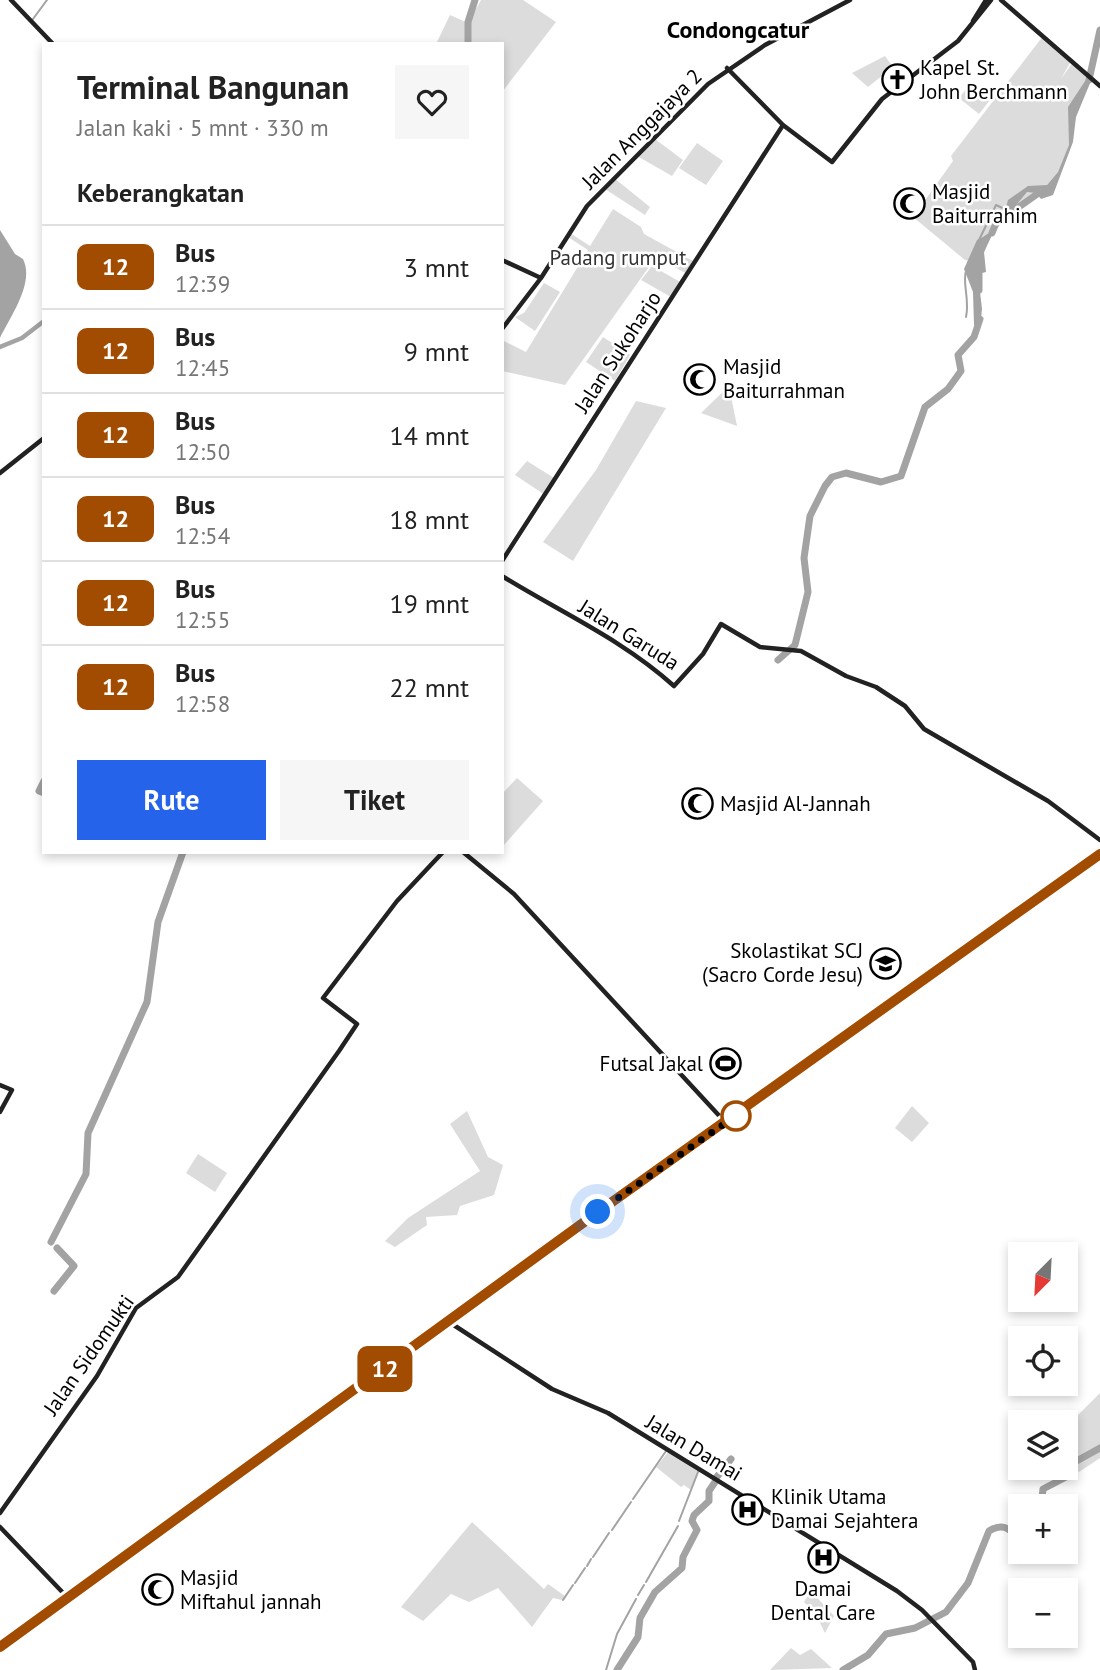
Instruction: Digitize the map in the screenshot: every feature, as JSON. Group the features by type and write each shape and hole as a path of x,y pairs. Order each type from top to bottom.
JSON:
{"main road":[{"path":"10,0 51,42"},
{"name":"Jalan Anggajaya 2","path":"504,327 599,192 727,68 850,0"},
{"path":"727,68 783,125 832,162 882,99 958,41 988,0"},
{"path":"1001,0 1098,84"},
{"name":"Jalan Sukoharjo","path":"504,558 783,125"},
{"path":"504,261 541,278"},
{"path":"0,473 42,440"},
{"name":"Jalan Garuda","path":"504,577 542,601 608,635 674,686 703,654 721,624 760,647 801,651 846,676 876,687 905,706 924,729 1048,801 1100,840"},
{"name":"Jalan Sidomukti","path":"0,1513 97,1376 136,1308 178,1277 357,1024 323,998 397,901 441,854"},
{"path":"465,854 514,894 726,1123"},
{"path":"0,1647 1100,854"},
{"path":"0,1085 12,1090 0,1111"},
{"name":"Jalan Damai","path":"449,1322 552,1389 608,1413 897,1591 929,1618 973,1662 975,1670"},
{"path":"0,1527 68,1598"}],"green space":[{"path":"481,0 523,0 556,22 504,89 504,42 437,42 450,15 468,23"},
{"path":"1043,36 1071,61 1061,79 1073,62 1090,77 1073,100 1070,145 1058,172 1047,185 996,223 980,263 965,260 913,217 953,161 951,156"},
{"path":"885,56 893,67 868,87 852,73"},
{"path":"971,83 984,94 991,86 997,91 979,114 959,98"},
{"path":"655,139 683,160 672,176 637,156"},
{"path":"697,143 723,161 706,185 679,168"},
{"path":"614,178 650,207 645,215 605,189"},
{"name":"Padang rumput","path":"613,209 641,227 644,234 695,262 689,275 656,257 565,385 504,371 504,341 526,352 588,250 568,237 570,233 590,246"},
{"path":"652,266 682,283 671,297 641,280"},
{"path":"544,283 560,292 535,331 515,317 524,313"},
{"path":"603,337 630,355 615,381 586,362"},
{"path":"729,386 737,426 701,413"},
{"path":"636,401 666,408 573,561 543,542 596,470"},
{"path":"527,461 554,478 545,495 515,475"},
{"path":"517,778 543,801 504,845 504,792"},
{"path":"912,1106 929,1123 912,1142 895,1128"},
{"path":"467,1111 488,1157 503,1165 494,1195 460,1206 457,1215 426,1217 427,1225 395,1247 385,1241 408,1218 480,1171 450,1124"},
{"path":"198,1154 227,1173 215,1192 186,1173"},
{"path":"1100,1393 1100,1458 1079,1472 1078,1471 1078,1415"},
{"path":"669,1451 699,1472 691,1490 684,1485 681,1487 656,1467"},
{"path":"472,1522 544,1589 548,1584 565,1596 562,1600 553,1598 532,1627 498,1588 469,1602 451,1594 423,1621 401,1607"},
{"path":"811,1591 834,1616 825,1633 815,1613 804,1602"},
{"path":"791,1648 800,1655 811,1649 832,1668 770,1670"}],"shaded area":[{"path":"1091,72 1093,76 1076,117 1073,142 1053,195 1041,199 1036,193 1027,192 993,233 984,252 986,272 978,274 982,309 980,328 974,325 973,292 964,269 977,240 997,224 1008,200 1028,186 1047,185 1058,172 1069,145 1068,107"},
{"path":"0,230 15,254 23,259 26,279 20,300 0,338"}],"waterway":[{"path":"33,19 47,0"},
{"path":"468,42 468,22 475,0"},
{"path":"1089,80 1100,30"},
{"path":"992,233 996,223 1043,190"},
{"path":"979,240 996,205 1011,212"},
{"path":"979,264 979,290"},
{"path":"966,271 966,317"},
{"path":"778,660 795,645 808,592 804,558 810,516 825,486 832,477 846,473 881,482 901,476 925,407 948,389 961,371 958,355 974,337 980,319"},
{"path":"0,347 22,338 42,323"},
{"path":"42,785 39,791 42,792"},
{"path":"51,1242 86,1174 88,1133 147,1002 158,922 182,854"},
{"path":"54,1291 74,1266 57,1248"},
{"path":"1042,1494 1043,1489 1066,1477 1073,1463 1100,1448"},
{"path":"633,1499 666,1451"},
{"path":"716,1478 731,1459"},
{"path":"679,1521 698,1472"},
{"path":"617,1670 638,1637 640,1618 655,1592 682,1568 683,1557 697,1530 692,1521 694,1515 709,1501 709,1491 715,1482"},
{"path":"612,1530 631,1502"},
{"path":"646,1582 678,1526"},
{"path":"843,1670 868,1655 886,1634 915,1628 946,1612 968,1583 989,1531 998,1527 1008,1530"},
{"path":"593,1557 609,1533"},
{"path":"587,1566 591,1559"},
{"path":"575,1583 585,1568"},
{"path":"563,1600 573,1585"},
{"path":"638,1595 644,1585"},
{"path":"606,1670 617,1634 636,1599"}],"bus line":[{"name":"12","path":"0,1647 598,1212 1100,854"}],"place":[{"name":"Kapel St. John Berchmann","path":"897,80"},
{"name":"Masjid Baiturrahim","path":"909,204"},
{"name":"Masjid Baiturrahman","path":"700,379"},
{"name":"Masjid Al-Jannah","path":"697,804"},
{"name":"Skolastikat SCJ (Sacro Corde Jesu)","path":"886,963"},
{"name":"Futsal Jakal","path":"726,1064"},
{"name":"Klinik Utama Damai Sejahtera","path":"748,1509"},
{"name":"Damai Dental Care","path":"823,1557"},
{"name":"Masjid Miftahul jannah","path":"157,1590"}],"district":[{"name":"Condongcatur","path":"738,30"}],"route":[{"path":"598,1212 744,1110 736,1116"}]}
